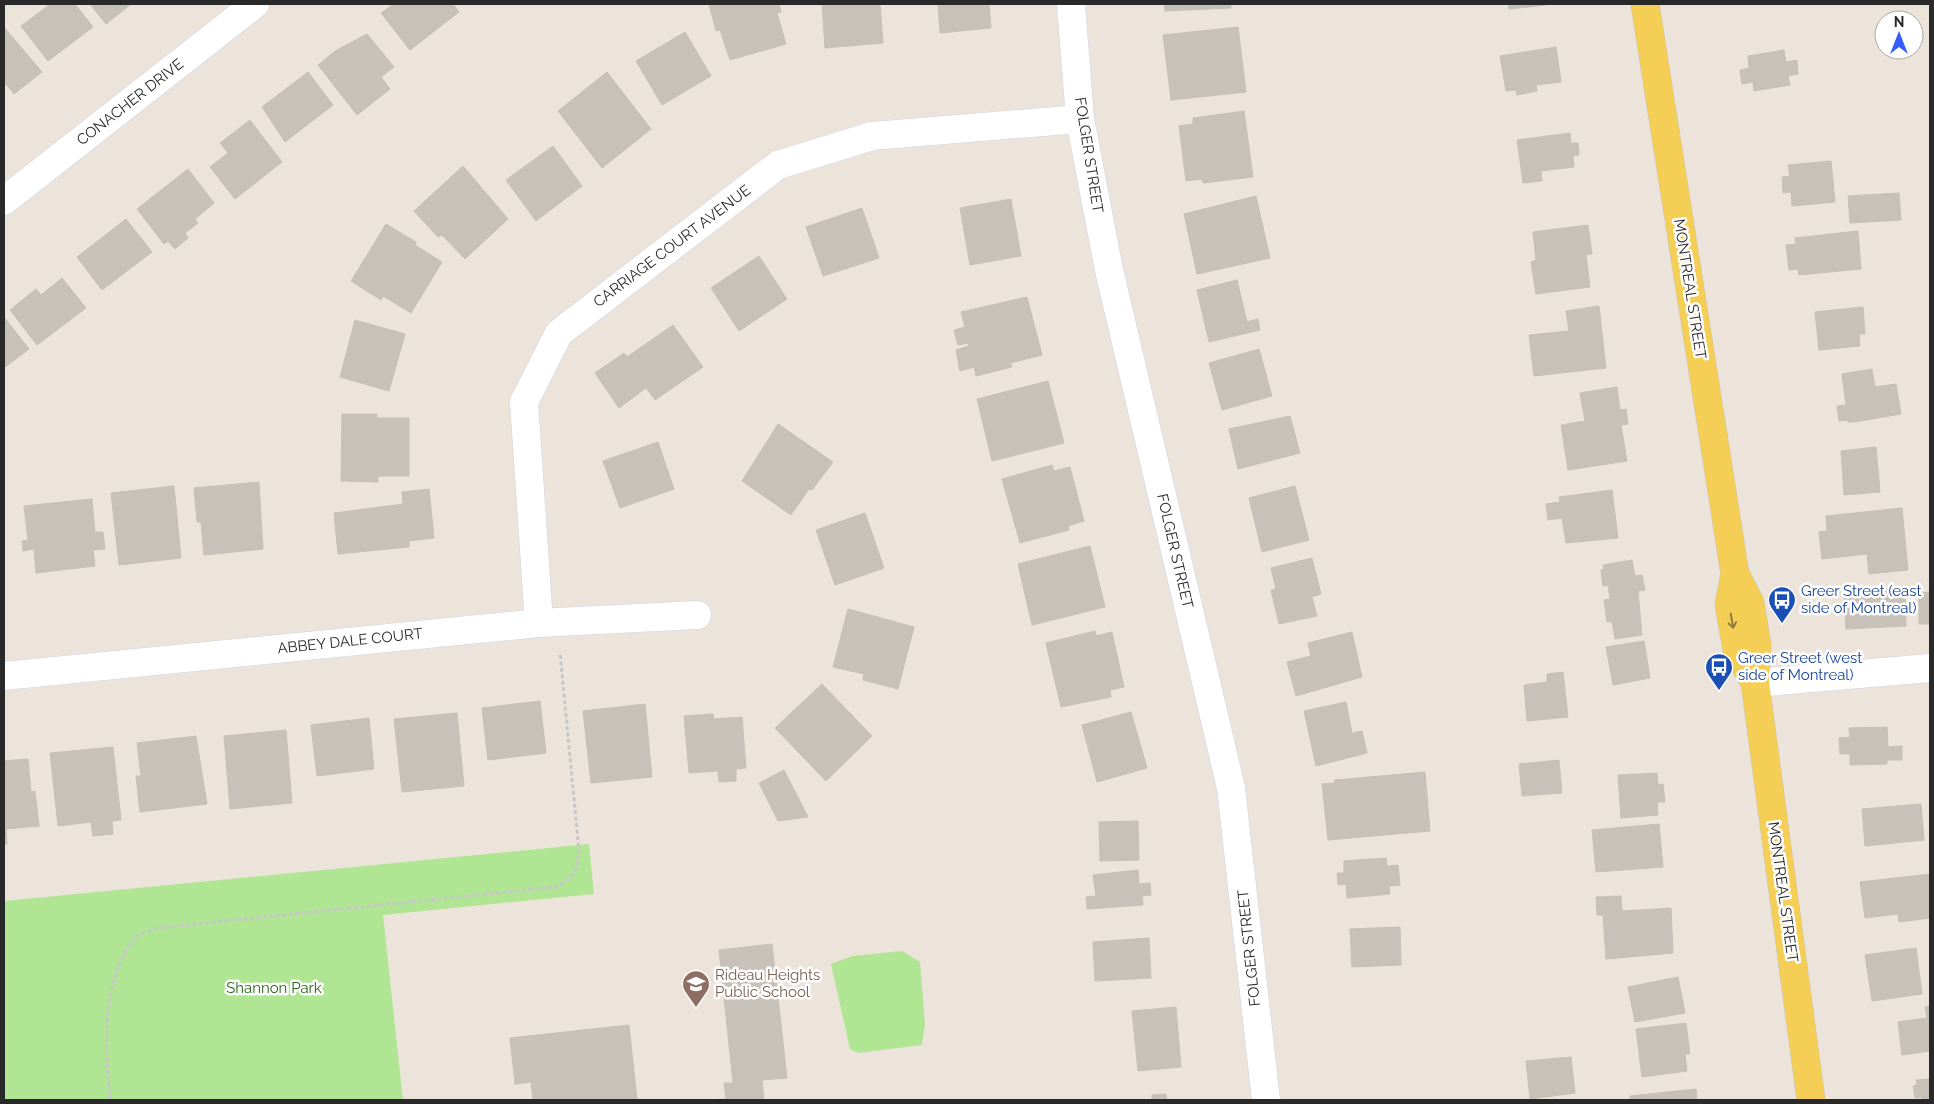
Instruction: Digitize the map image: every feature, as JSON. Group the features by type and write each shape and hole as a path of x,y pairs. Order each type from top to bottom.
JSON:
{"main road":[{"name":"MONTREAL STREET","path":"1644,4 1735,574 1750,602 1757,645 1755,683 1811,1100"}],"street":[{"name":"CONACHER DRIVE","path":"4,200 255,4"},
{"name":"FOLGER STREET","path":"1071,4 1080,119 1109,270 1231,788 1266,1100"},
{"name":"CARRIAGE COURT AVENUE","path":"548,622 524,402 537,372 559,333 778,165 872,136 1080,119"},
{"name":"ABBEY DALE COURT","path":"4,676 548,622 698,615"},
{"path":"1755,683 1930,668"}],"path":[{"path":"110,1100 105,1041 107,1009 116,974 127,948 139,935 157,928 555,887 570,880 578,868 579,850 548,622"}],"green space":[{"name":"Shannon Park","path":"589,844 594,894 383,915 403,1100 4,1100 4,901"},
{"path":"902,951 920,962 925,1024 922,1045 858,1053 850,1049 831,964 852,956"}],"building":[{"path":"47,4 75,4 93,27 48,61 21,26 48,6"},
{"path":"90,4 131,4 106,24"},
{"path":"394,4 453,4 459,12 410,50 381,13"},
{"path":"709,4 779,4 781,12 777,13 786,44 730,60 720,30 716,31"},
{"path":"822,4 880,4 883,43 825,48"},
{"path":"938,4 989,4 991,28 940,33"},
{"path":"1164,4 1231,4 1231,8 1165,11"},
{"path":"1508,4 1545,4 1546,5 1509,9"},
{"path":"4,27 42,72 14,94 4,82"},
{"path":"1238,27 1246,92 1171,100 1163,35"},
{"path":"685,32 711,76 662,105 636,61"},
{"path":"367,34 394,67 381,77 390,89 357,115 318,65 335,51"},
{"path":"1556,47 1561,82 1536,85 1537,91 1517,95 1516,90 1506,91 1500,56"},
{"path":"1784,50 1786,62 1797,60 1798,74 1788,76 1790,85 1754,91 1753,82 1742,84 1740,70 1749,68 1748,56"},
{"path":"308,72 333,105 285,142 262,107"},
{"path":"607,72 651,129 602,168 558,111"},
{"path":"1244,111 1253,177 1203,183 1202,179 1186,181 1179,126 1193,124 1193,118"},
{"path":"250,120 282,162 235,199 210,167 228,153 220,143"},
{"path":"1570,133 1571,143 1578,143 1579,155 1573,156 1574,167 1541,171 1542,181 1523,183 1517,140"},
{"path":"553,146 582,186 536,221 506,180"},
{"path":"1831,161 1835,202 1792,206 1791,192 1783,193 1782,177 1790,176 1788,165"},
{"path":"463,166 508,219 465,259 442,235 438,237 414,211"},
{"path":"188,169 214,203 195,219 198,223 185,233 188,238 175,249 168,241 164,244 137,209"},
{"path":"1899,193 1901,220 1850,223 1848,196"},
{"path":"1256,196 1270,258 1197,274 1184,214"},
{"path":"1011,199 1021,256 970,265 960,208"},
{"path":"862,208 879,258 823,276 806,227"},
{"path":"126,219 152,252 102,290 77,257"},
{"path":"386,224 416,242 415,245 442,262 411,313 383,296 381,300 351,281"},
{"path":"1588,225 1592,254 1586,255 1590,287 1536,294 1531,262 1536,260 1533,232"},
{"path":"1858,231 1861,269 1799,275 1798,269 1789,270 1786,245 1796,244 1795,238"},
{"path":"759,256 787,299 739,331 711,288"},
{"path":"62,278 86,308 37,345 10,310 36,289 41,295"},
{"path":"1237,280 1247,322 1258,319 1260,330 1209,342 1197,290"},
{"path":"1027,297 1042,355 1010,363 1012,367 976,376 974,367 960,371 956,350 969,346 968,343 958,345 954,330 965,327 961,312"},
{"path":"1599,306 1606,368 1534,376 1529,335 1569,331 1566,311"},
{"path":"1863,307 1865,334 1859,334 1860,346 1819,350 1815,312"},
{"path":"4,317 29,349 4,368"},
{"path":"355,320 405,334 389,391 340,377"},
{"path":"673,325 703,367 655,400 646,388 619,408 595,373 624,353 627,357"},
{"path":"1259,349 1272,396 1222,410 1209,363"},
{"path":"1872,369 1875,387 1896,384 1901,414 1854,422 1848,422 1848,420 1839,421 1837,406 1846,405 1842,374"},
{"path":"1048,381 1064,443 992,461 977,399"},
{"path":"1617,387 1620,410 1626,409 1628,424 1621,425 1627,461 1568,470 1561,425 1585,421 1580,393"},
{"path":"342,414 377,414 377,418 409,418 409,476 378,476 378,482 341,481"},
{"path":"1290,416 1300,453 1238,469 1229,429"},
{"path":"778,424 833,462 812,490 809,489 791,515 742,481"},
{"path":"658,442 674,489 620,508 603,461"},
{"path":"1876,447 1880,492 1844,495 1841,451"},
{"path":"1052,465 1054,471 1070,467 1084,521 1068,526 1069,530 1020,543 1002,479"},
{"path":"259,482 263,549 204,555 201,522 197,522 194,488"},
{"path":"174,486 181,558 119,565 111,493"},
{"path":"1295,486 1309,540 1262,552 1249,498"},
{"path":"429,489 434,538 409,541 409,547 338,554 334,513 403,504 402,492"},
{"path":"1612,490 1618,538 1566,543 1562,518 1548,520 1546,504 1560,502 1559,497"},
{"path":"92,499 95,532 103,532 105,549 93,550 95,566 36,573 34,549 23,551 22,541 28,540 24,506"},
{"path":"1902,508 1908,570 1869,574 1867,554 1822,559 1819,532 1827,531 1826,516"},
{"path":"865,513 884,568 835,585 816,530"},
{"path":"1090,546 1105,607 1032,625 1018,564"},
{"path":"1312,558 1321,594 1312,597 1317,616 1279,624 1271,590 1276,589 1271,568"},
{"path":"1632,560 1635,576 1642,575 1645,590 1638,591 1642,635 1615,639 1612,622 1607,622 1604,600 1610,599 1608,585 1603,586 1601,570 1604,569 1603,565"},
{"path":"1905,587 1906,626 1846,629 1844,589"},
{"path":"1930,592 1930,624 1919,624 1919,593"},
{"path":"848,609 914,627 898,689 863,680 864,674 833,667"},
{"path":"1095,631 1096,636 1112,632 1124,687 1110,690 1111,697 1061,707 1046,643"},
{"path":"1352,632 1362,677 1296,696 1287,662 1311,656 1308,643"},
{"path":"1644,641 1650,678 1613,685 1606,647"},
{"path":"1563,672 1568,717 1527,721 1524,685 1547,682 1547,674"},
{"path":"822,684 872,736 826,781 775,728"},
{"path":"540,701 546,753 488,760 482,708"},
{"path":"1346,702 1352,733 1362,731 1367,753 1316,766 1304,711"},
{"path":"645,704 652,777 591,783 583,711"},
{"path":"1131,712 1147,768 1097,782 1082,725"},
{"path":"457,713 464,786 402,792 394,719"},
{"path":"713,714 714,719 742,717 746,768 736,769 736,781 719,782 718,771 689,773 684,716"},
{"path":"369,718 374,769 317,776 311,725"},
{"path":"1887,727 1888,747 1902,746 1902,760 1887,760 1887,764 1850,765 1850,754 1840,754 1839,738 1850,737 1849,728"},
{"path":"286,730 292,803 230,809 224,736"},
{"path":"196,736 207,804 140,812 136,776 141,776 137,743"},
{"path":"113,747 121,820 112,821 113,834 93,836 91,822 58,826 50,753"},
{"path":"28,759 31,792 35,791 39,826 6,829 7,844 4,844 4,761"},
{"path":"1559,760 1562,793 1522,796 1519,764"},
{"path":"784,770 808,817 778,821 759,783"},
{"path":"1425,772 1430,831 1328,840 1322,784 1334,783 1335,780"},
{"path":"1657,773 1658,785 1663,784 1665,802 1657,802 1658,815 1621,818 1618,775"},
{"path":"1921,804 1924,840 1865,846 1862,809"},
{"path":"1138,821 1139,860 1100,861 1099,822"},
{"path":"1659,824 1663,867 1596,872 1592,830"},
{"path":"1386,858 1387,866 1398,865 1400,885 1389,886 1390,894 1347,898 1346,884 1338,885 1337,873 1344,873 1344,861"},
{"path":"1138,870 1139,884 1150,883 1151,895 1142,896 1143,905 1087,909 1086,897 1096,896 1093,875"},
{"path":"1930,874 1930,918 1899,922 1898,914 1865,918 1860,882"},
{"path":"1621,896 1622,911 1671,908 1673,953 1606,959 1603,915 1597,915 1596,897"},
{"path":"1400,927 1401,965 1352,967 1350,929"},
{"path":"1149,938 1151,978 1095,981 1093,942"},
{"path":"772,944 787,1078 762,1080 764,1100 704,1100 726,1099 724,1083 733,1083 719,950"},
{"path":"1916,948 1922,994 1872,1001 1865,955"},
{"path":"1678,977 1685,1013 1635,1022 1628,987"},
{"path":"1930,1006 1930,1051 1902,1055 1898,1022 1927,1018 1925,1007"},
{"path":"1176,1007 1181,1067 1138,1071 1132,1011"},
{"path":"1686,1023 1690,1054 1685,1054 1687,1071 1642,1077 1636,1029"},
{"path":"629,1025 637,1100 533,1100 531,1082 515,1084 510,1038"},
{"path":"1571,1057 1575,1093 1530,1099 1526,1061"},
{"path":"1930,1079 1930,1100 1922,1100 1922,1097 1915,1098 1913,1086 1917,1085 1916,1080"},
{"path":"1696,1089 1697,1100 1630,1100 1630,1096"},
{"path":"1166,1094 1167,1100 1152,1100 1152,1095"}],"place":[{"name":"Greer Street (east side of Montreal)","path":"1782,624"},
{"name":"Greer Street (west side of Montreal)","path":"1719,691"},
{"name":"Rideau Heights Public School","path":"696,1008"}]}
